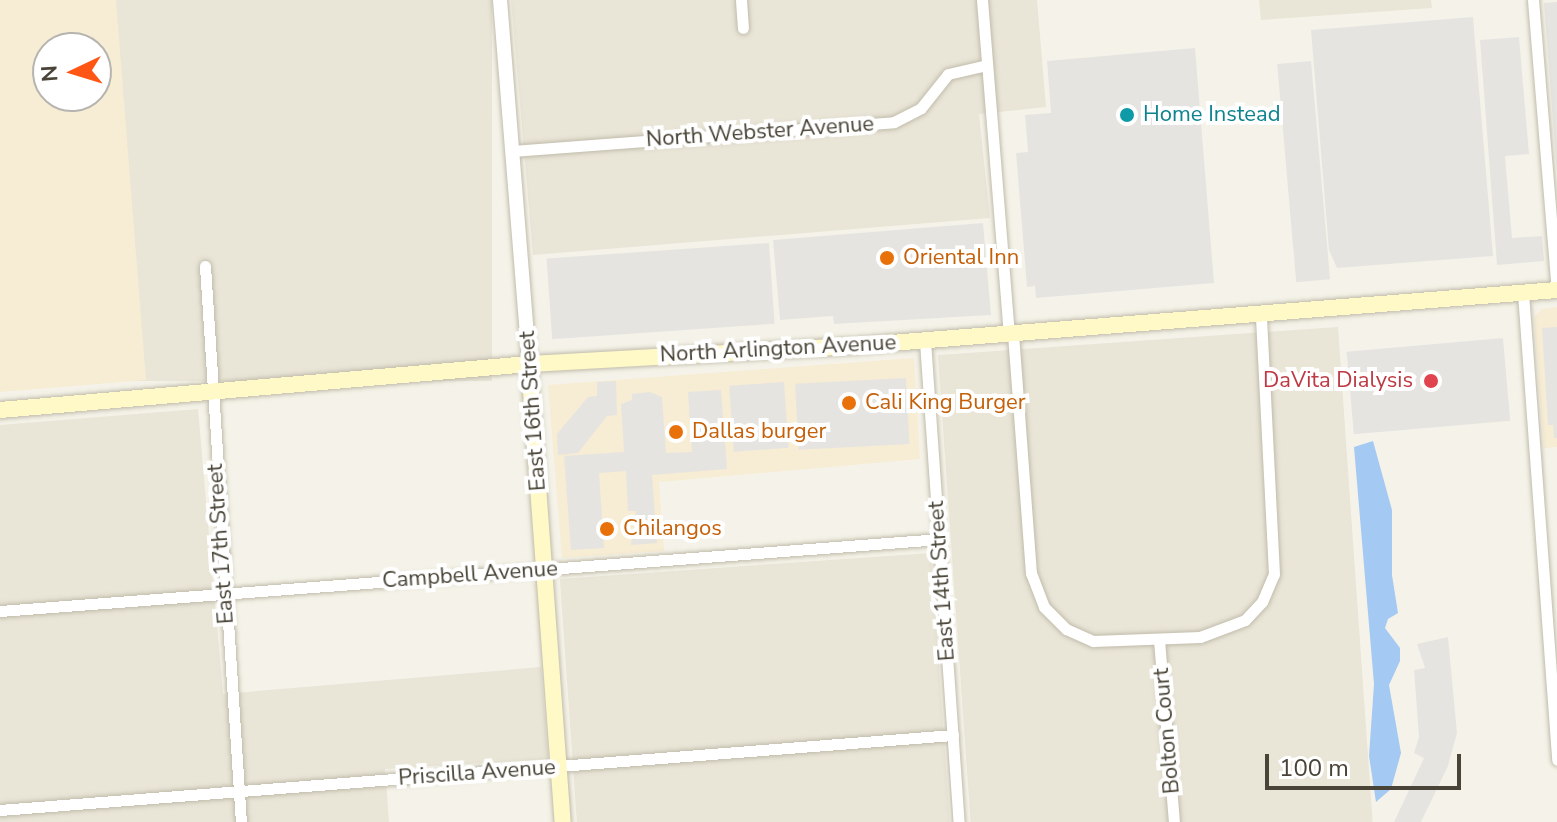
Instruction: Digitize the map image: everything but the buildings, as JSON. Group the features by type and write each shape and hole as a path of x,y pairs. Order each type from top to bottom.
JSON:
{"main road":[{"name":"North Arlington Avenue","path":"0,410 215,394 529,364 1011,335 1557,290"},
{"name":"East 16th Street","path":"529,364 563,822"}],"street":[{"name":"East 16th Street","path":"500,0 529,364"},
{"path":"741,0 743,28"},
{"path":"982,0 1031,573 1041,602 1061,625 1087,639 1159,640 1213,635 1235,626 1258,607 1272,580 1276,556 1261,314"},
{"path":"1533,0 1557,290"},
{"name":"North Webster Avenue","path":"512,151 894,122 921,108 937,83 954,71 987,65"},
{"name":"East 17th Street","path":"205,266 241,822"},
{"path":"1523,293 1557,760"},
{"name":"East 14th Street","path":"925,341 959,822"},
{"name":"Campbell Avenue","path":"0,611 939,539"},
{"name":"Bolton Court","path":"1159,640 1174,822"},
{"name":"Priscilla Avenue","path":"0,810 953,735"}],"shaded area":[{"path":"0,0 116,0 146,380 0,392"},
{"path":"116,0 492,0 492,381 116,381"},
{"path":"511,0 1037,0 1046,107 979,114 990,218 533,255"},
{"path":"1259,0 1431,0 1432,8 1261,20"},
{"path":"1557,2 1557,174 1544,3"},
{"path":"1473,17 1493,256 1337,268 1329,250 1311,30"},
{"path":"1519,37 1529,154 1505,156 1512,238 1542,236 1544,261 1497,265 1480,40"},
{"path":"1195,48 1214,283 1036,298 1035,286 1027,287 1016,153 1028,152 1025,115 1051,113 1047,61"},
{"path":"1311,61 1330,279 1296,282 1277,64"},
{"path":"983,223 991,315 834,324 833,316 780,320 773,240"},
{"path":"769,243 775,324 552,339 547,259"},
{"path":"1557,307 1557,447 1544,448 1534,317 1542,309"},
{"path":"1338,327 1373,822 971,822 938,355"},
{"path":"1557,327 1557,438 1554,438 1553,425 1548,425 1542,328"},
{"path":"1503,338 1510,421 1354,434 1347,352"},
{"path":"914,358 920,459 659,482 664,551 562,558 548,385"},
{"path":"906,378 909,444 799,450 795,384"},
{"path":"616,381 617,415 607,416 578,453 558,455 557,434 588,397 597,396 597,382"},
{"path":"784,382 789,448 734,452 729,386"},
{"path":"721,390 727,469 652,475 657,543 631,545 636,511 628,511 626,471 599,473 604,548 571,550 564,456 624,452 621,404 632,400 632,394 650,392 662,397 666,453 692,452 688,392"},
{"path":"198,409 223,694 541,667 548,759 385,769 389,822 0,822 0,425"},
{"path":"931,553 950,822 577,822 560,579"},
{"path":"1448,637 1457,733 1448,766 1421,822 1394,822 1424,758 1414,753 1419,737 1414,670 1425,668 1417,644"}],"water":[{"path":"1373,441 1392,510 1392,575 1398,613 1388,619 1385,628 1400,648 1400,661 1389,685 1401,753 1391,789 1376,802 1369,756 1374,684 1354,447"}],"place":[{"name":"Home Instead","path":"1127,115"},
{"name":"Oriental Inn","path":"887,258"},
{"name":"DaVita Dialysis","path":"1431,381"},
{"name":"Cali King Burger","path":"849,403"},
{"name":"Dallas burger","path":"676,432"},
{"name":"Chilangos","path":"607,529"}]}
